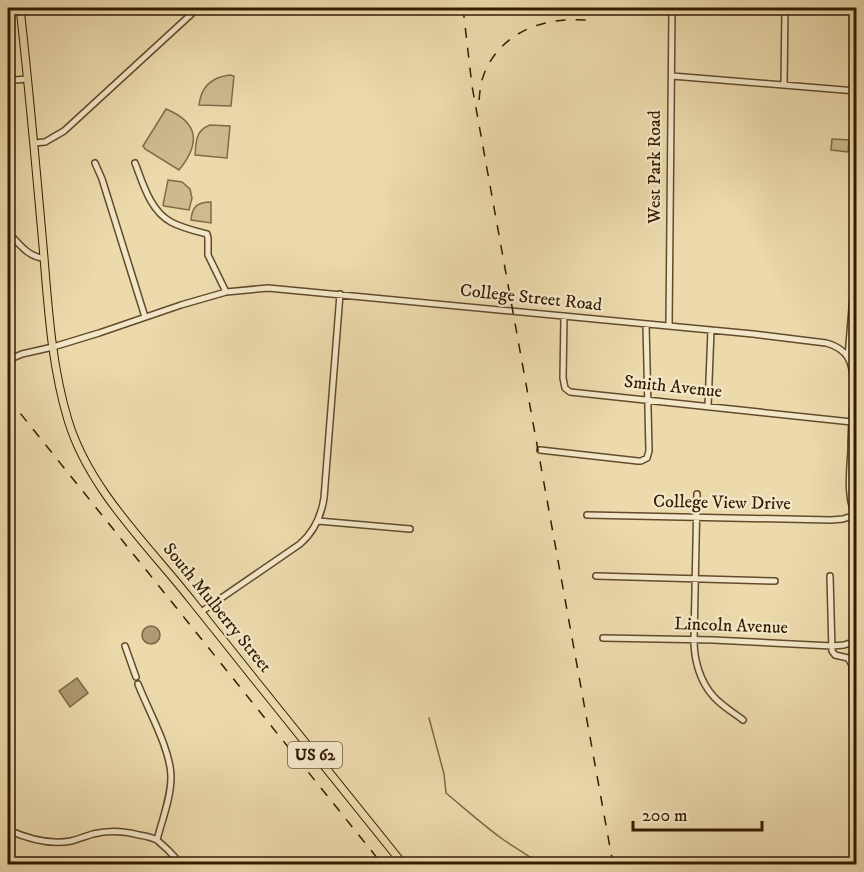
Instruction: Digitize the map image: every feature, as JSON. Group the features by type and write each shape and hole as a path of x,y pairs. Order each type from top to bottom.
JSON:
{"main road":[{"name":"US 62","path":"20,8 53,347"},
{"name":"South Mulberry Street","path":"53,347 68,421 77,445 102,488 403,864"}],"street":[{"path":"34,144 45,142 64,131 198,8"},
{"name":"West Park Road","path":"669,326 672,8"},
{"path":"784,85 785,8"},
{"path":"854,8 856,122"},
{"path":"8,76 15,80 27,78"},
{"path":"672,76 855,91"},
{"path":"856,148 856,259 848,357 854,380 849,483 851,503 856,516"},
{"path":"95,163 146,317"},
{"path":"135,163 161,215 176,224 207,234 208,255 226,292"},
{"path":"8,232 33,256 44,258"},
{"name":"College Street Road","path":"8,360 226,292 268,288 826,343 840,349 848,357"},
{"path":"201,612 300,544 312,532 318,521 324,498 340,294"},
{"name":"Smith Avenue","path":"564,316 563,378 567,390 852,422"},
{"path":"540,450 638,461 647,458 649,451 646,324"},
{"path":"708,406 711,330"},
{"path":"697,494 695,659 700,676 713,697 743,720"},
{"name":"College View Drive","path":"587,515 831,520 856,516"},
{"path":"318,521 410,529"},
{"path":"596,576 775,581"},
{"path":"830,576 833,654 848,658 852,665 853,740"},
{"name":"Lincoln Avenue","path":"603,638 832,646 856,641"},
{"path":"124,646 136,677"},
{"path":"138,684 166,752 170,768 169,793 157,840"},
{"path":"8,830 54,842 71,841 109,831 132,832 157,840 181,864"}],"shaded area":[{"path":"230,75 234,76 231,106 199,105 202,93 208,84"},
{"path":"166,109 185,121 193,135 191,151 179,170 143,146"},
{"path":"210,125 230,126 227,158 195,155 199,133"},
{"path":"832,139 849,140 848,152 831,150"},
{"path":"168,180 182,182 190,189 192,198 189,210 163,205"},
{"path":"211,202 211,223 191,220 196,206"},
{"path":"147,626 155,626 160,631 158,642 147,644 142,639 142,631"},
{"path":"77,678 88,693 70,707 59,691"}],"waterway":[{"path":"429,718 444,774 446,793 494,833 539,864"}],"railway":[{"path":"463,8 472,86 613,864"},
{"path":"479,100 481,83 488,66 493,56 509,40 529,28 540,25 560,20 588,20"},
{"path":"8,398 382,864"}]}
